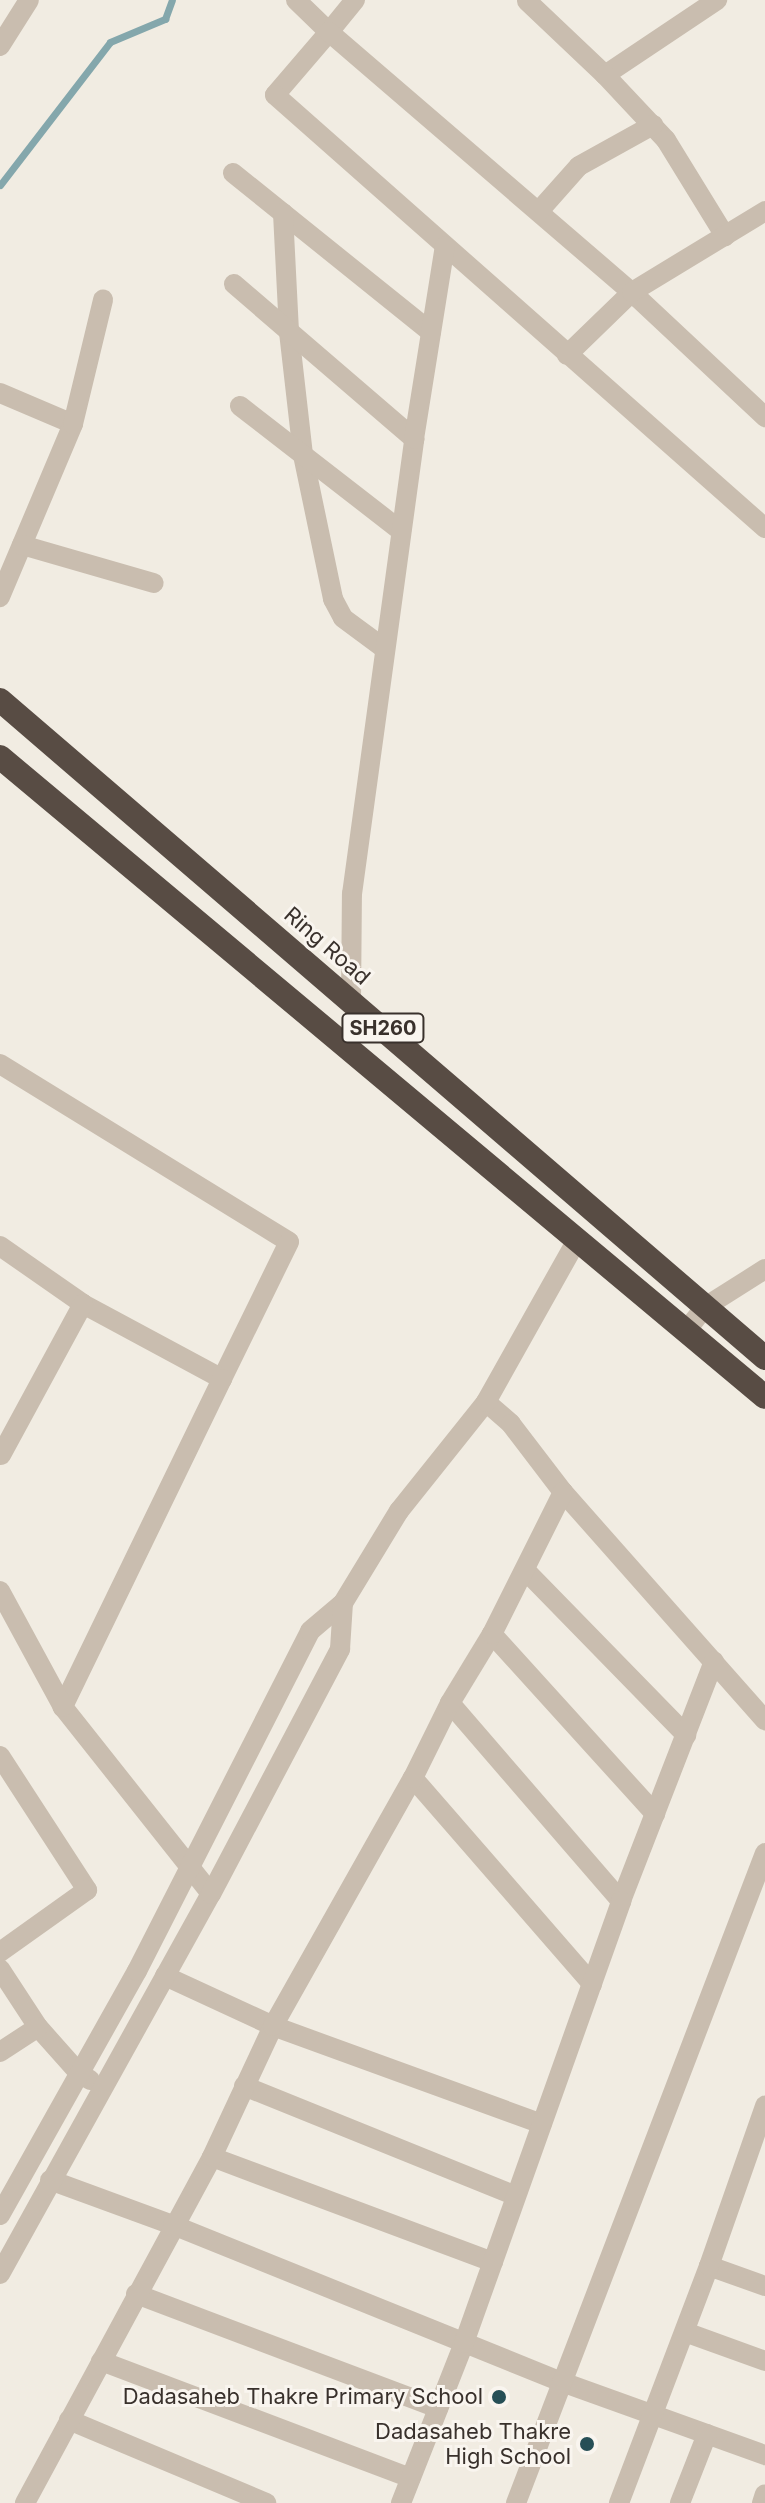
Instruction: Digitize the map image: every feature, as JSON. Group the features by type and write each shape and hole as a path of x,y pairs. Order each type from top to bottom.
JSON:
{"highway":[{"name":"Ring Road","path":"0,700 765,1358"},
{"name":"SH260","path":"0,757 765,1397"}],"street":[{"path":"0,46 29,0"},
{"path":"296,0 329,32 632,292 765,417"},
{"path":"355,0 275,95 765,528"},
{"path":"526,0 653,125 725,236"},
{"path":"605,75 717,0"},
{"path":"539,211 579,166 653,125"},
{"path":"233,173 431,332"},
{"path":"567,355 632,292 765,211"},
{"path":"283,213 289,332 303,455 333,599 343,618 385,649"},
{"path":"351,1001 352,894 414,439 445,246"},
{"path":"234,284 414,439"},
{"path":"0,597 73,424 103,300"},
{"path":"0,393 73,424"},
{"path":"240,406 401,531"},
{"path":"22,545 154,583"},
{"path":"0,1064 289,1242 63,1707"},
{"path":"0,2215 137,1971 310,1631 343,1603 399,1511 486,1402 577,1240"},
{"path":"0,1246 83,1304 222,1379"},
{"path":"686,1331 705,1307 765,1269"},
{"path":"0,1455 83,1304"},
{"path":"486,1402 511,1424 563,1492 765,1720"},
{"path":"25,2503 212,2157 273,2026 413,1778 450,1703 492,1634 563,1492"},
{"path":"525,1570 686,1735"},
{"path":"0,1591 63,1707 211,1894"},
{"path":"0,2274 211,1894 340,1649 343,1603"},
{"path":"492,1634 655,1814"},
{"path":"401,2503 464,2343 621,1901 714,1661"},
{"path":"450,1703 621,1901"},
{"path":"247,1754 273,1773"},
{"path":"0,1756 87,1890 0,1952"},
{"path":"413,1778 592,1984"},
{"path":"516,2503 765,1853"},
{"path":"0,1969 38,2027 79,2073 103,2087"},
{"path":"165,1976 273,2026 542,2124"},
{"path":"0,2052 38,2027"},
{"path":"244,2086 516,2196"},
{"path":"619,2503 685,2332 765,2106"},
{"path":"212,2157 493,2262"},
{"path":"50,2180 173,2225 562,2382 765,2455"},
{"path":"709,2266 765,2286"},
{"path":"136,2294 438,2408"},
{"path":"685,2332 765,2361"},
{"path":"101,2361 411,2478"},
{"path":"69,2420 266,2503"},
{"path":"680,2503 707,2434"},
{"path":"762,2503 765,2494"}],"waterway":[{"path":"0,185 110,42 165,19 172,0"}],"place":[{"name":"Dadasaheb Thakre Primary School","path":"499,2397"},
{"name":"Dadasaheb Thakre High School","path":"587,2444"}]}
